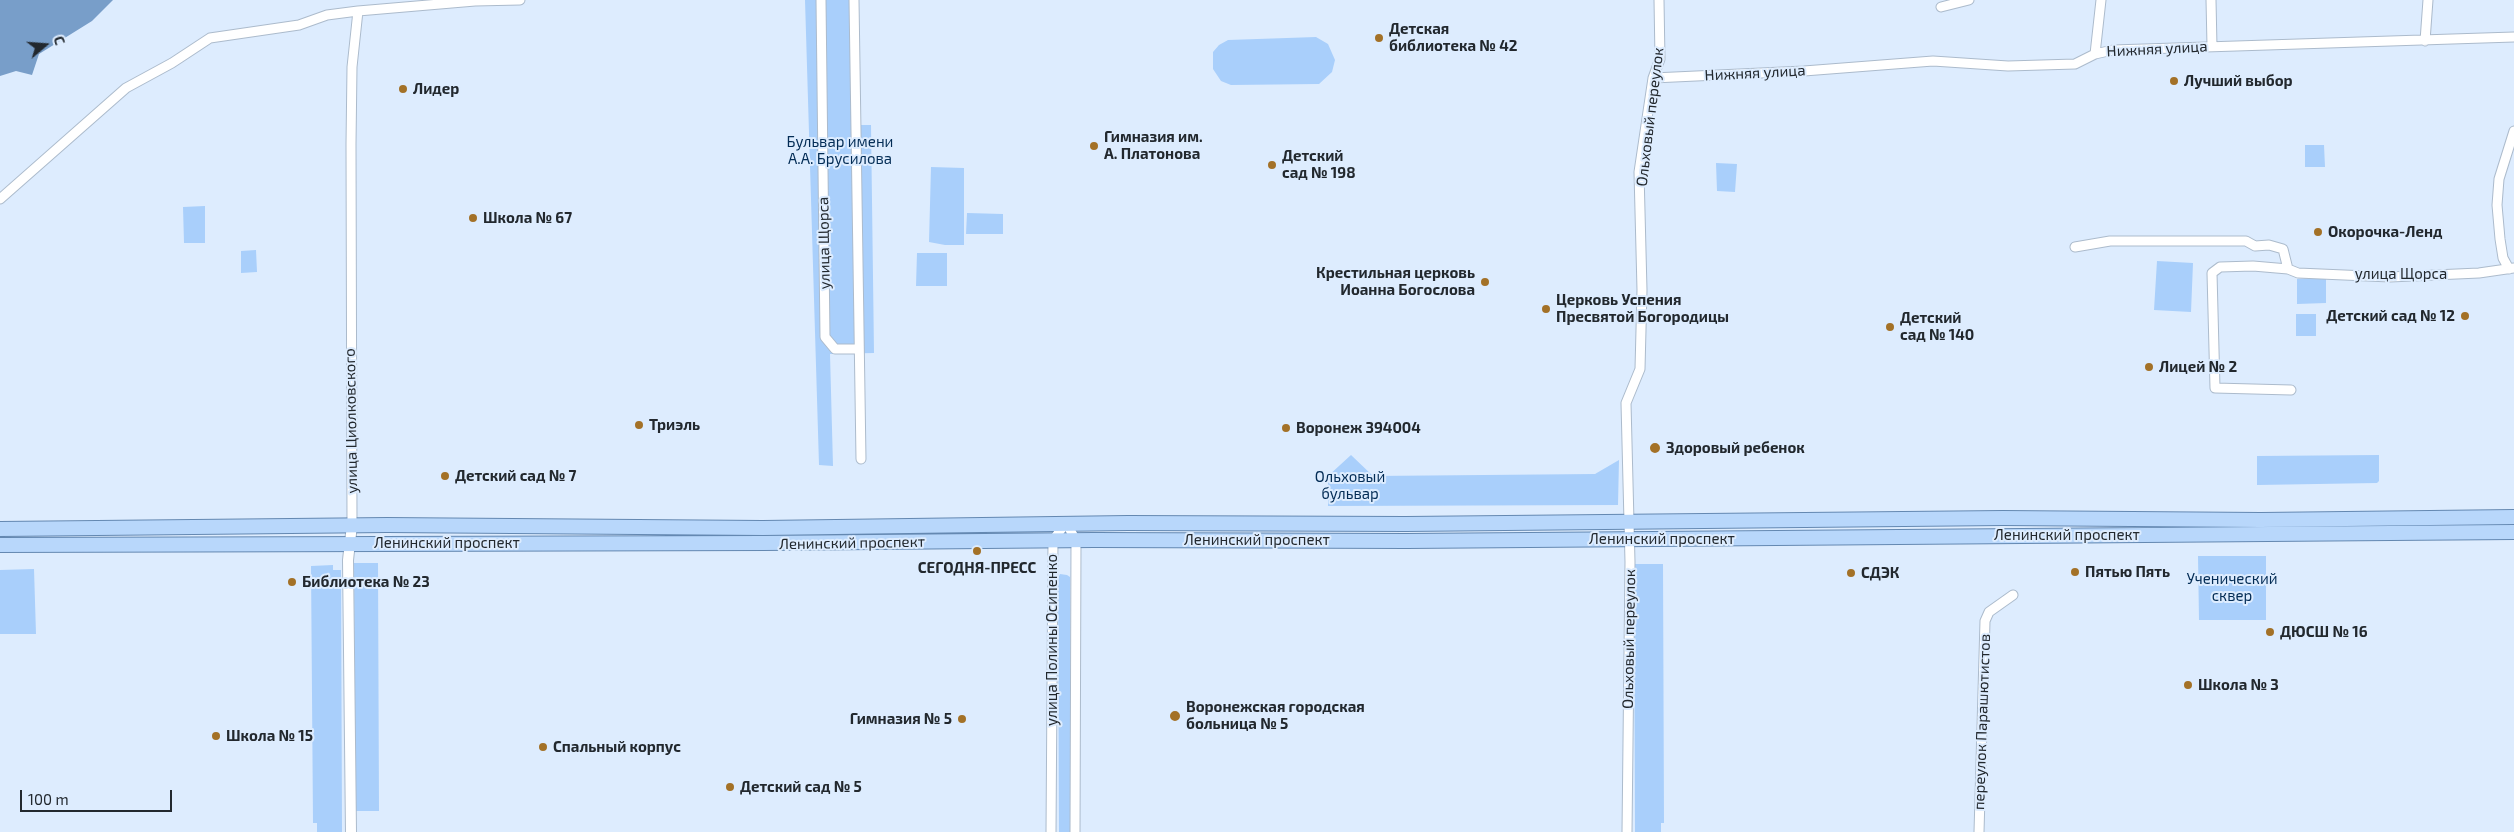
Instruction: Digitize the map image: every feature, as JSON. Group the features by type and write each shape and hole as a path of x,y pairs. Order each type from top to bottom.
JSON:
{"main road":[{"name":"Ленинский проспект","path":"0,530 352,525 763,528 1066,524 1628,522 2003,518 2261,520 2514,517"},
{"name":"Ленинский проспект","path":"0,545 2514,532"}],"street":[{"path":"0,199 126,88 172,64 210,38 300,25 327,15 358,11 475,1 520,0"},
{"name":"улица Щорса","path":"821,0 825,336 835,349 858,349"},
{"path":"854,0 861,460"},
{"name":"Ольховый переулок","path":"1627,832 1630,538 1628,522 1626,403 1640,369 1642,290 1639,172 1653,78 1660,59 1658,0"},
{"path":"1941,7 1969,0"},
{"path":"2094,54 2100,0"},
{"path":"2211,0 2212,46"},
{"path":"2425,41 2428,0"},
{"name":"улица Циолковского","path":"351,832 350,154 352,67 358,11"},
{"name":"Нижняя улица","path":"1653,78 1804,71 1933,61 2008,66 2075,64 2094,54 2113,50 2514,37"},
{"path":"2511,269 2503,258 2496,205 2499,178 2514,132"},
{"path":"2075,247 2110,241 2246,241 2255,246 2277,246 2283,249 2288,269"},
{"name":"улица Щорса","path":"2291,390 2214,388 2212,273 2220,267 2288,269 2298,273 2390,277 2480,273 2511,269"},
{"name":"улица Полины Осипенко","path":"1051,832 1053,540 1066,524 1076,540 1075,832"},
{"name":"переулок Парашютистов","path":"1979,832 1985,620 1989,612 2013,595"}],"green space":[{"name":"Бульвар имени А.А. Брусилова","path":"805,0 858,0 859,125 871,125 874,353 830,354 833,466 819,465"},
{"path":"1316,37 1328,44 1335,60 1332,72 1319,84 1231,85 1221,81 1213,69 1213,52 1219,45 1228,40"},
{"path":"2305,145 2324,145 2325,167 2305,167"},
{"path":"1716,163 1737,164 1735,192 1717,191"},
{"path":"931,167 964,168 964,245 945,245 929,242"},
{"path":"205,206 205,243 184,243 183,207"},
{"path":"967,213 1003,214 1003,234 966,234"},
{"path":"256,250 257,272 241,273 241,251"},
{"path":"917,253 947,253 947,286 916,286"},
{"path":"2157,261 2193,263 2191,312 2154,310"},
{"path":"2326,278 2326,303 2297,304 2297,279"},
{"path":"2296,314 2316,314 2316,336 2296,336"},
{"name":"Ольховый бульвар","path":"1351,455 1373,476 1595,474 1619,460 1618,505 1328,506 1328,476"},
{"path":"2379,455 2379,481 2377,483 2257,485 2257,456"},
{"name":"Ученический сквер","path":"2198,556 2266,556 2266,620 2199,620"},
{"path":"354,563 378,563 379,811 355,811"},
{"path":"1634,564 1663,564 1664,823 1661,823 1661,832 1635,832"},
{"path":"333,565 333,570 341,570 342,832 317,832 317,823 313,823 311,566"},
{"path":"34,569 36,634 0,634 0,570"},
{"path":"1060,574 1070,577 1070,832 1059,832 1058,578"}],"shaded area":[{"path":"0,0 113,0 92,21 39,54 32,75 16,71 0,76"}],"place":[{"name":"Детская библиотека № 42","path":"1379,38"},
{"name":"Лучший выбор","path":"2174,81"},
{"name":"Лидер","path":"403,89"},
{"name":"Гимназия им. А. Платонова","path":"1094,146"},
{"name":"Детский сад № 198","path":"1272,165"},
{"name":"Школа № 67","path":"473,218"},
{"name":"Окорочка-Ленд","path":"2318,232"},
{"name":"Крестильная церковь Иоанна Богослова","path":"1485,282"},
{"name":"Церковь Успения Пресвятой Богородицы","path":"1546,309"},
{"name":"Детский сад № 12","path":"2465,316"},
{"name":"Детский сад № 140","path":"1890,327"},
{"name":"Лицей № 2","path":"2149,367"},
{"name":"Триэль","path":"639,425"},
{"name":"Воронеж 394004","path":"1286,428"},
{"name":"Здоровый ребенок","path":"1655,448"},
{"name":"Детский сад № 7","path":"445,476"},
{"name":"СЕГОДНЯ-ПРЕСС","path":"977,551"},
{"name":"Пятью Пять","path":"2075,572"},
{"name":"СДЭК","path":"1851,573"},
{"name":"Библиотека № 23","path":"292,582"},
{"name":"ДЮСШ № 16","path":"2270,632"},
{"name":"Школа № 3","path":"2188,685"},
{"name":"Воронежская городская больница № 5","path":"1175,716"},
{"name":"Гимназия № 5","path":"962,719"},
{"name":"Школа № 15","path":"216,736"},
{"name":"Спальный корпус","path":"543,747"},
{"name":"Детский сад № 5","path":"730,787"}]}
